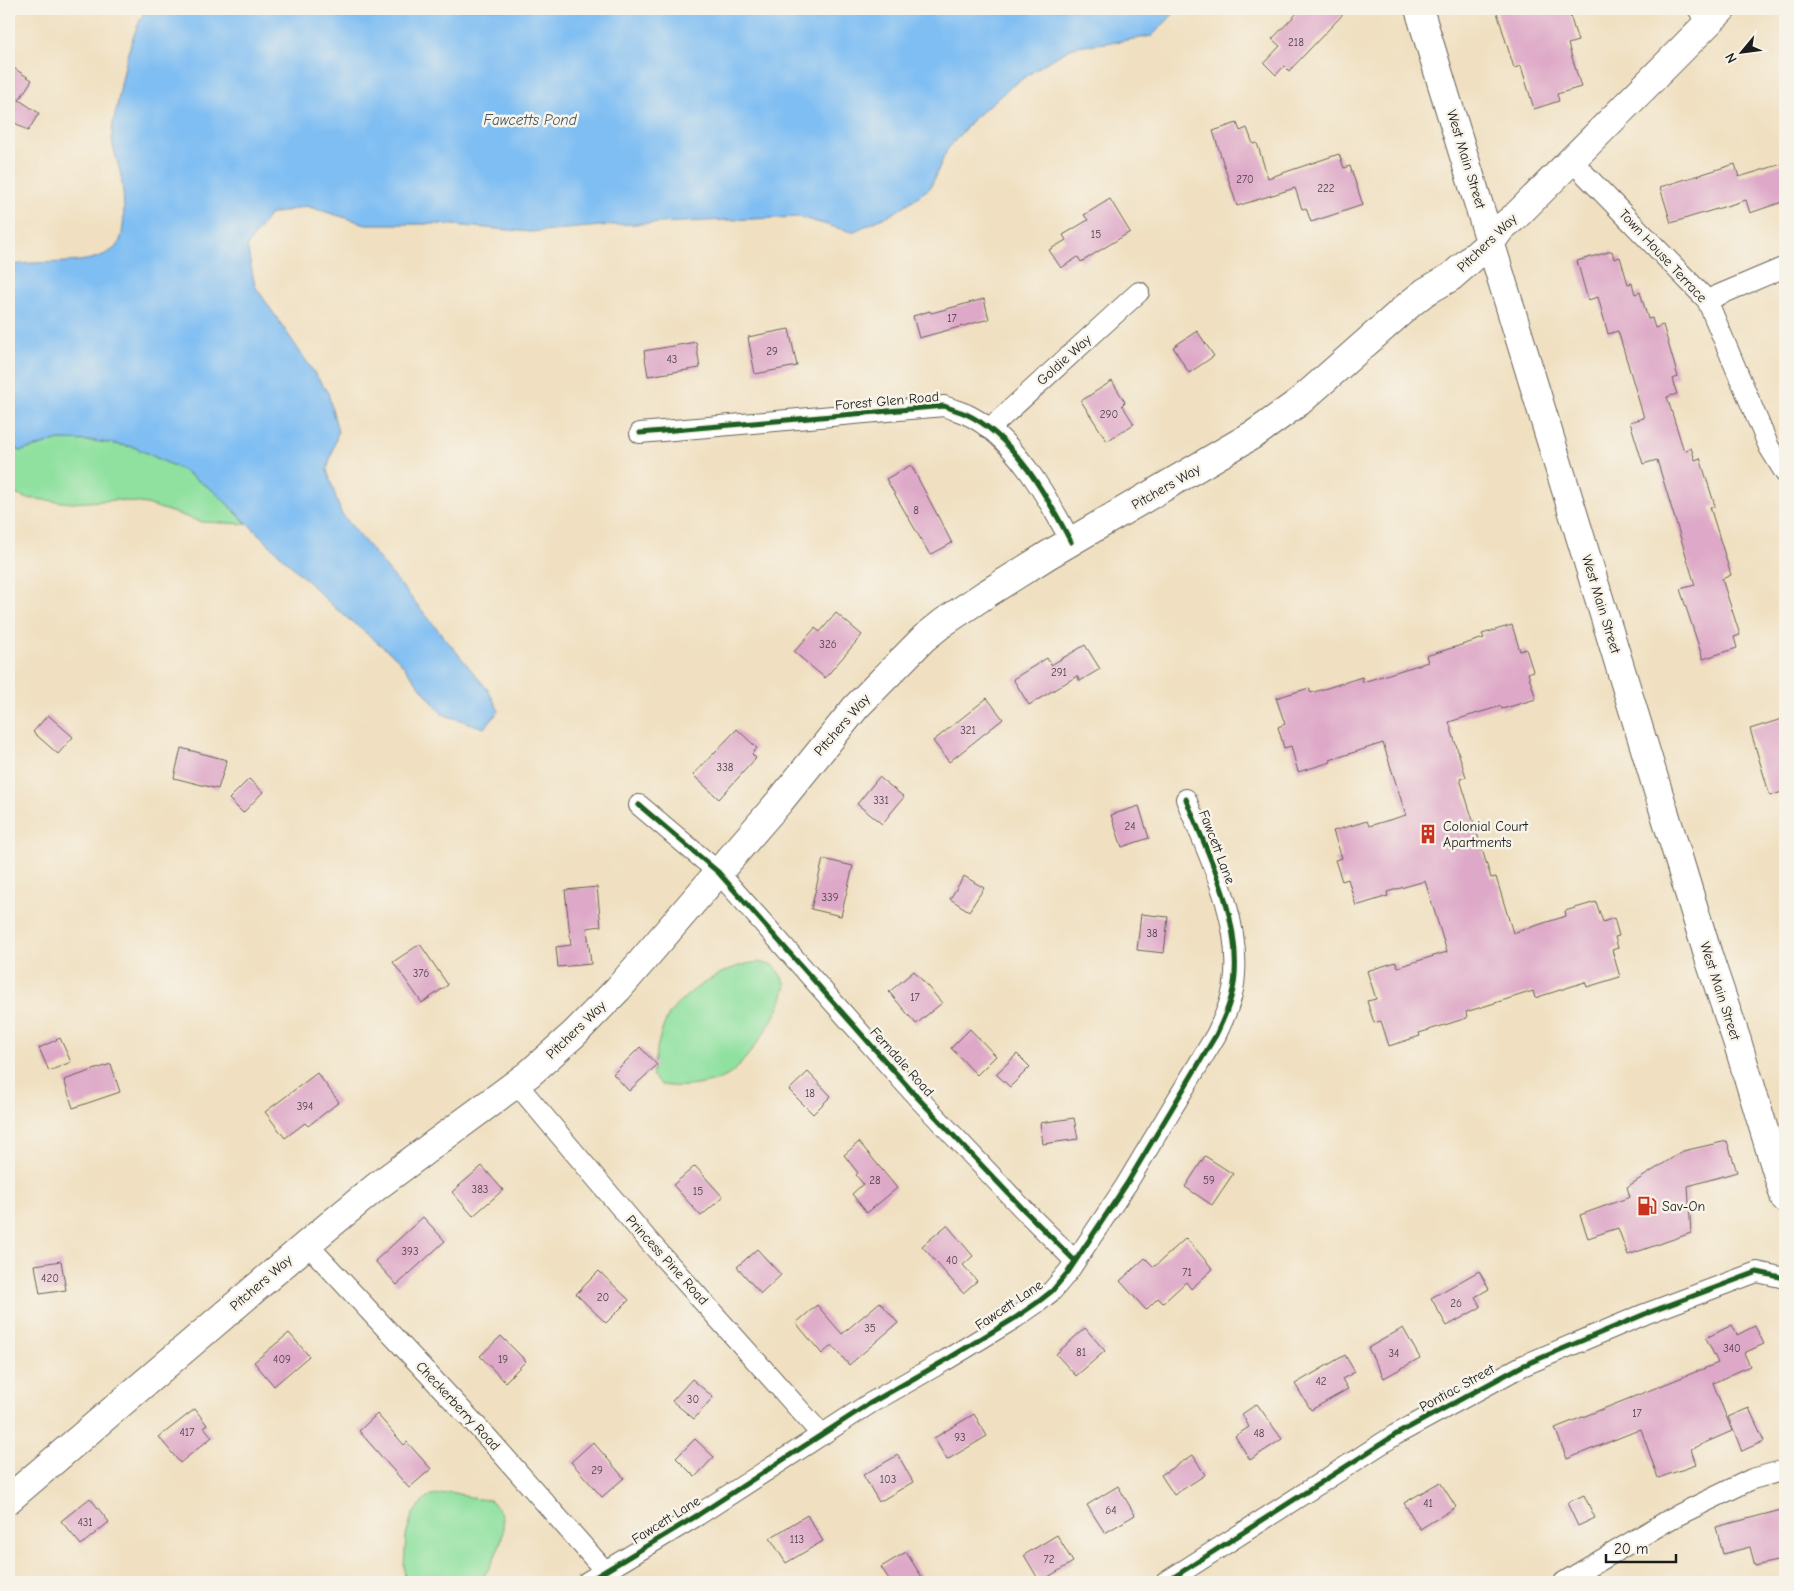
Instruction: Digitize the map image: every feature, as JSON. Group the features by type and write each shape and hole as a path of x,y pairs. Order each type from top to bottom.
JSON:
{"main road":[{"name":"West Main Street","path":"1419,9 1708,955 1737,1041 1785,1199"},
{"name":"Pitchers Way","path":"9,1499 376,1187 516,1084 558,1049 592,1017 780,801 856,708 924,638 986,594 1226,451 1276,418 1315,388 1410,303 1424,292 1451,277 1491,242 1502,227 1516,216 1571,160 1710,14"}],"street":[{"name":"Town House Terrace","path":"1571,160 1707,300 1769,448 1785,473"},
{"path":"1707,300 1785,267"},
{"name":"Goldie Way","path":"989,429 1139,292"},
{"name":"Forest Glen Road","path":"640,433 944,406 967,414 989,429 1006,445 1049,500 1071,542"},
{"name":"Fawcett Lane","path":"587,1582 698,1514 869,1404 946,1360 1038,1302 1052,1290 1075,1261 1126,1185 1216,1036 1232,994 1235,975 1235,951 1229,912 1186,799"},
{"path":"639,805 718,872"},
{"name":"Ferndale Road","path":"718,872 917,1097 1075,1261"},
{"name":"Princess Pine Road","path":"516,1084 647,1239 822,1435"},
{"name":"Checkerberry Road","path":"307,1244 488,1438 605,1571"},
{"name":"Pontiac Street","path":"1166,1582 1395,1436 1522,1366 1645,1314 1757,1272 1785,1278"},
{"path":"1564,1582 1672,1518 1752,1479 1785,1470"}],"green space":[{"path":"59,440 95,441 134,447 182,470 214,491 247,524 202,522 147,504 117,500 72,503 26,498 9,492 9,446 21,451"},
{"path":"758,962 775,966 786,984 775,1015 747,1056 732,1072 717,1080 693,1085 661,1085 652,1075 656,1051 666,1019 670,1013 692,991 711,979 730,969"},
{"path":"451,1492 477,1499 490,1500 499,1510 503,1521 503,1531 494,1557 481,1582 405,1582 406,1536 412,1515 427,1497"}],"water":[{"name":"Fawcetts Pond","path":"146,9 1178,9 1152,36 1076,46 1047,62 1012,86 974,118 947,150 930,188 894,213 852,232 799,217 612,225 530,232 442,224 366,224 306,206 269,215 247,246 255,286 328,393 338,432 327,470 341,513 488,690 499,711 484,728 442,714 398,659 335,608 214,491 182,470 134,447 95,441 59,440 21,451 9,446 9,266 93,259 116,247 119,242 122,234 124,214 123,193 112,138 112,126 131,44"}],"building":[{"path":"1301,9 1348,9 1289,71 1284,66 1276,75 1264,63 1280,46 1272,39"},
{"path":"1496,9 1568,9 1578,41 1568,44 1581,87 1557,94 1559,101 1534,109 1521,66 1514,68"},
{"path":"9,65 32,80 19,100 39,113 28,131 9,119"},
{"path":"1237,123 1240,131 1247,128 1253,144 1257,143 1268,178 1339,154 1344,168 1350,166 1363,205 1311,222 1306,208 1302,209 1295,188 1237,206 1213,131"},
{"path":"1785,163 1785,201 1750,213 1746,200 1671,223 1660,187 1735,164 1739,177"},
{"path":"1110,199 1130,232 1081,262 1078,257 1061,268 1049,250 1066,240 1063,235 1088,220 1084,215"},
{"path":"1612,251 1614,259 1620,257 1628,284 1632,283 1635,294 1640,292 1648,319 1652,318 1655,328 1663,325 1678,377 1672,379 1677,394 1667,397 1684,451 1691,448 1695,460 1700,458 1715,506 1710,507 1731,575 1722,579 1740,635 1734,637 1737,648 1703,659 1680,589 1695,585 1657,460 1643,464 1630,422 1644,418 1618,331 1608,334 1598,297 1588,300 1577,261"},
{"path":"984,299 989,319 919,338 913,316"},
{"path":"789,329 797,366 755,374 748,337"},
{"path":"1197,331 1214,356 1189,373 1173,347"},
{"path":"696,342 700,368 648,376 644,351"},
{"path":"1112,381 1125,402 1122,405 1134,424 1107,441 1081,401"},
{"path":"911,465 952,543 930,555 886,479"},
{"path":"836,613 862,635 825,678 794,652 815,628 820,632"},
{"name":"Colonial Court Apartments","path":"1512,625 1520,651 1526,649 1533,671 1528,673 1536,699 1502,709 1501,706 1449,722 1466,777 1460,779 1491,878 1496,877 1513,933 1566,916 1565,911 1596,902 1603,922 1614,918 1619,936 1615,937 1618,948 1612,950 1620,977 1587,987 1585,982 1535,998 1533,991 1466,1012 1467,1018 1419,1033 1420,1036 1389,1046 1381,1021 1374,1023 1367,1001 1376,999 1367,971 1396,962 1398,967 1447,952 1425,881 1387,892 1388,896 1356,906 1348,879 1342,881 1335,860 1342,858 1333,831 1367,821 1369,826 1406,815 1383,743 1298,772 1291,746 1284,748 1278,727 1285,724 1276,698 1309,688 1311,693 1362,677 1363,682 1428,662 1426,656 1484,638 1482,634"},
{"path":"1085,645 1100,669 1080,681 1077,676 1029,705 1013,679 1047,658 1051,665"},
{"path":"987,698 1003,719 949,762 933,741"},
{"path":"48,715 73,737 58,754 33,732"},
{"path":"1785,718 1785,791 1770,796 1750,729"},
{"path":"737,729 757,748 752,754 756,758 719,799 693,775"},
{"path":"181,748 227,760 218,789 174,778"},
{"path":"879,777 904,797 882,824 857,804"},
{"path":"249,779 263,792 243,813 229,799"},
{"path":"1139,806 1149,838 1122,847 1111,815"},
{"path":"823,859 853,866 841,916 811,909"},
{"path":"964,876 984,888 969,911 950,899"},
{"path":"597,887 601,926 587,928 591,964 558,967 556,947 571,945 565,890"},
{"path":"1141,914 1168,917 1164,953 1137,950"},
{"path":"420,944 448,985 422,1003 393,962"},
{"path":"914,971 942,1003 916,1024 889,992"},
{"path":"970,1029 996,1056 977,1075 951,1048"},
{"path":"60,1038 71,1062 49,1071 39,1048"},
{"path":"640,1047 657,1065 629,1091 613,1074"},
{"path":"1017,1054 1030,1067 1010,1087 996,1074"},
{"path":"111,1064 120,1092 73,1108 64,1080"},
{"path":"808,1072 831,1096 813,1114 789,1090"},
{"path":"317,1073 339,1102 308,1126 305,1123 285,1138 265,1112"},
{"path":"1074,1118 1078,1139 1043,1144 1040,1123"},
{"name":"Sav-On","path":"1727,1141 1737,1172 1688,1186 1691,1233 1628,1255 1618,1228 1588,1238 1580,1215 1630,1197 1627,1187 1683,1151"},
{"path":"859,1142 897,1188 867,1213 852,1194 863,1184 856,1175 858,1173 844,1155"},
{"path":"1205,1156 1233,1174 1212,1205 1185,1187"},
{"path":"482,1166 503,1190 473,1216 452,1192"},
{"path":"695,1166 723,1197 701,1216 673,1185"},
{"path":"423,1217 445,1241 397,1285 375,1261"},
{"path":"947,1225 973,1256 963,1265 977,1281 963,1293 922,1246"},
{"path":"1186,1238 1213,1269 1191,1289 1186,1282 1163,1303 1158,1298 1146,1310 1120,1281 1145,1258 1154,1267"},
{"path":"757,1249 781,1275 761,1294 737,1267"},
{"path":"61,1261 66,1290 40,1294 35,1265"},
{"path":"599,1271 629,1300 606,1323 576,1294"},
{"path":"1479,1271 1489,1289 1475,1297 1481,1307 1447,1326 1431,1298"},
{"path":"880,1302 898,1323 849,1365 832,1345 822,1354 796,1323 817,1305 842,1334"},
{"path":"1732,1325 1737,1335 1755,1326 1764,1344 1744,1353 1750,1366 1713,1383 1732,1431 1691,1449 1696,1465 1658,1478 1641,1429 1567,1459 1555,1428 1718,1363 1706,1338"},
{"path":"1085,1328 1105,1351 1076,1376 1056,1354"},
{"path":"1403,1328 1420,1358 1384,1378 1368,1348"},
{"path":"289,1333 309,1356 274,1386 254,1362"},
{"path":"501,1336 526,1361 505,1382 480,1356"},
{"path":"1345,1355 1355,1372 1342,1379 1348,1389 1311,1410 1295,1384"},
{"path":"692,1379 713,1397 694,1419 672,1401"},
{"path":"1257,1404 1282,1439 1250,1460 1235,1436 1249,1427 1242,1414"},
{"path":"1749,1408 1764,1441 1742,1451 1728,1417"},
{"path":"195,1409 207,1425 204,1427 212,1437 180,1463 159,1437"},
{"path":"377,1414 404,1445 407,1442 431,1469 409,1488 359,1431"},
{"path":"974,1414 987,1436 947,1460 934,1438"},
{"path":"695,1439 714,1457 695,1477 676,1458"},
{"path":"593,1442 624,1478 602,1497 571,1462"},
{"path":"898,1455 913,1482 879,1502 863,1475"},
{"path":"1193,1455 1205,1475 1174,1495 1161,1475"},
{"path":"1440,1482 1456,1507 1420,1529 1404,1503"},
{"path":"1118,1486 1135,1515 1105,1533 1087,1505"},
{"path":"1584,1495 1595,1518 1578,1526 1567,1503"},
{"path":"90,1498 109,1522 81,1545 61,1521"},
{"path":"1785,1509 1785,1559 1755,1566 1750,1547 1723,1554 1716,1527"},
{"path":"807,1515 823,1541 786,1563 770,1538"},
{"path":"1057,1535 1073,1562 1040,1582 1024,1555"},
{"path":"906,1552 925,1582 891,1582 881,1567"}],"cycle path":[{"path":"640,433 944,406 966,414 983,424 1014,453 1040,488 1071,542"},
{"path":"587,1582 698,1515 869,1404 1015,1318 1052,1291 1068,1272 1126,1185 1216,1035 1226,1013 1233,990 1235,951 1227,907 1212,863 1186,799"},
{"path":"639,805 718,872 917,1097 1075,1261"},
{"path":"1166,1582 1395,1435 1522,1366 1645,1314 1757,1272 1785,1278"}],"place":[{"name":"Colonial Court Apartments","path":"1428,834"},
{"name":"Sav-On","path":"1647,1206"}]}
